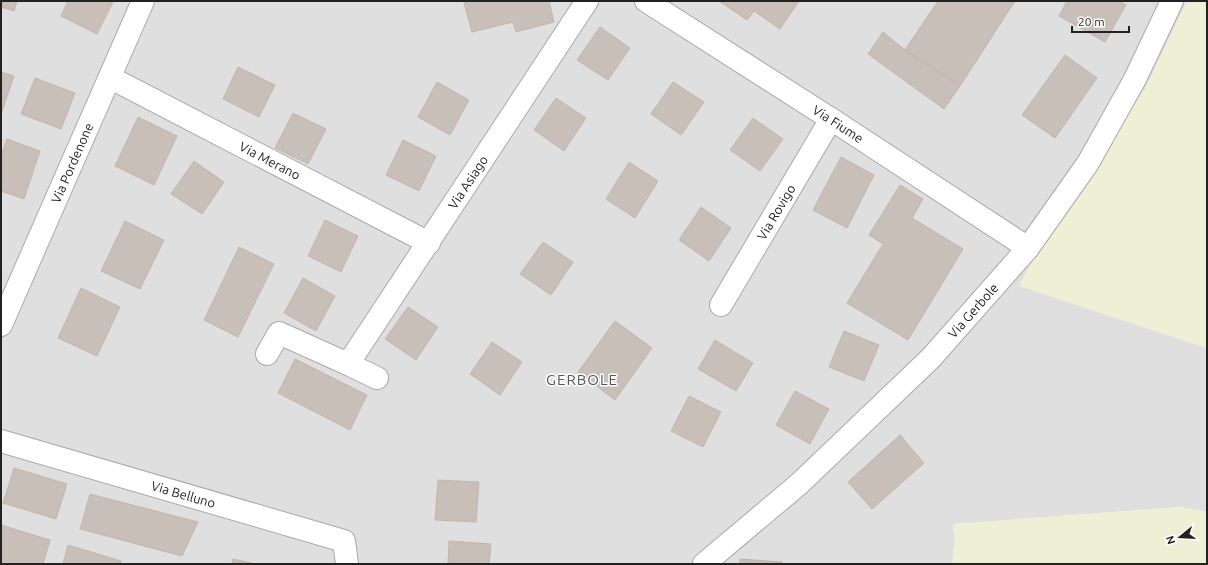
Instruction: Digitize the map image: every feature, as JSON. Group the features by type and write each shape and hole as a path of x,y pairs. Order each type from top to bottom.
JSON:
{"street":[{"name":"Via Pordenone","path":"1,325 111,78 143,1"},
{"name":"Via Asiago","path":"348,364 587,1"},
{"name":"Via Fiume","path":"646,1 831,119 1028,248"},
{"name":"Via Gerbole","path":"704,564 799,484 931,358 1028,248 1088,163 1135,79 1172,1"},
{"name":"Via Merano","path":"111,78 429,243"},
{"name":"Via Rovigo","path":"721,305 831,119"},
{"path":"267,354 279,333 377,378"},
{"name":"Via Belluno","path":"1,441 344,541 347,564"}],"shaded area":[{"path":"1,1 1187,1 1146,87 1019,285 1207,348 1207,512 1180,507 954,524 955,540 952,564 1,564"}],"green space":[{"path":"1187,1 1207,1 1207,348 1019,286 1035,256 1094,169 1146,87"},
{"path":"1180,507 1207,512 1207,564 952,564 955,540 953,524"}],"building":[{"path":"1,1 17,1 14,11 1,7"},
{"path":"68,1 113,2 97,34 61,16"},
{"path":"471,1 549,1 554,22 516,32 513,22 472,32 464,3"},
{"path":"719,1 799,1 780,29 754,11 747,20"},
{"path":"938,1 1015,1 960,86 905,50"},
{"path":"1067,1 1119,1 1126,5 1105,42 1059,16"},
{"path":"600,27 630,48 608,80 577,60"},
{"path":"883,32 905,50 960,86 944,109 868,54"},
{"path":"1065,55 1097,78 1055,138 1022,115"},
{"path":"238,67 275,85 259,117 223,99"},
{"path":"1,72 14,76 1,114"},
{"path":"35,78 75,93 61,129 21,114"},
{"path":"437,82 469,100 450,135 418,117"},
{"path":"673,82 704,102 681,135 651,114"},
{"path":"556,98 586,118 564,151 534,130"},
{"path":"293,113 326,129 308,164 275,148"},
{"path":"138,117 177,136 154,185 115,166"},
{"path":"753,118 783,139 760,171 730,150"},
{"path":"7,139 40,151 24,199 1,191 1,156"},
{"path":"403,140 436,156 419,191 386,175"},
{"path":"841,157 874,175 847,228 813,210"},
{"path":"194,161 224,182 202,214 171,194"},
{"path":"629,162 658,181 635,218 606,199"},
{"path":"900,185 923,199 912,218 963,249 908,340 847,303 883,244 869,235"},
{"path":"701,207 731,228 709,261 679,240"},
{"path":"325,220 358,236 341,272 308,256"},
{"path":"125,221 164,240 140,289 101,271"},
{"path":"543,242 573,262 551,295 520,274"},
{"path":"239,247 274,264 238,337 204,320"},
{"path":"303,278 335,296 316,331 284,313"},
{"path":"81,288 120,307 97,356 58,338"},
{"path":"408,307 438,327 416,360 385,339"},
{"path":"615,321 652,348 615,400 578,372"},
{"path":"844,331 879,345 864,381 829,367"},
{"path":"715,340 753,363 736,391 698,369"},
{"path":"492,342 522,362 500,395 470,374"},
{"path":"295,359 367,395 350,430 278,393"},
{"path":"795,391 829,409 810,444 776,425"},
{"path":"689,396 721,412 703,447 671,431"},
{"path":"900,435 924,463 872,509 848,482"},
{"path":"14,468 67,484 56,519 3,503"},
{"path":"438,480 479,482 476,522 435,520"},
{"path":"90,494 198,522 182,556 80,529"},
{"path":"1,525 50,540 43,564 1,564"},
{"path":"449,541 491,544 489,564 448,564"},
{"path":"68,545 121,561 120,564 63,564"},
{"path":"233,559 256,564 232,564"},
{"path":"740,559 782,562 781,564 740,564"}],"district":[{"name":"GERBOLE","path":"582,379"}]}
